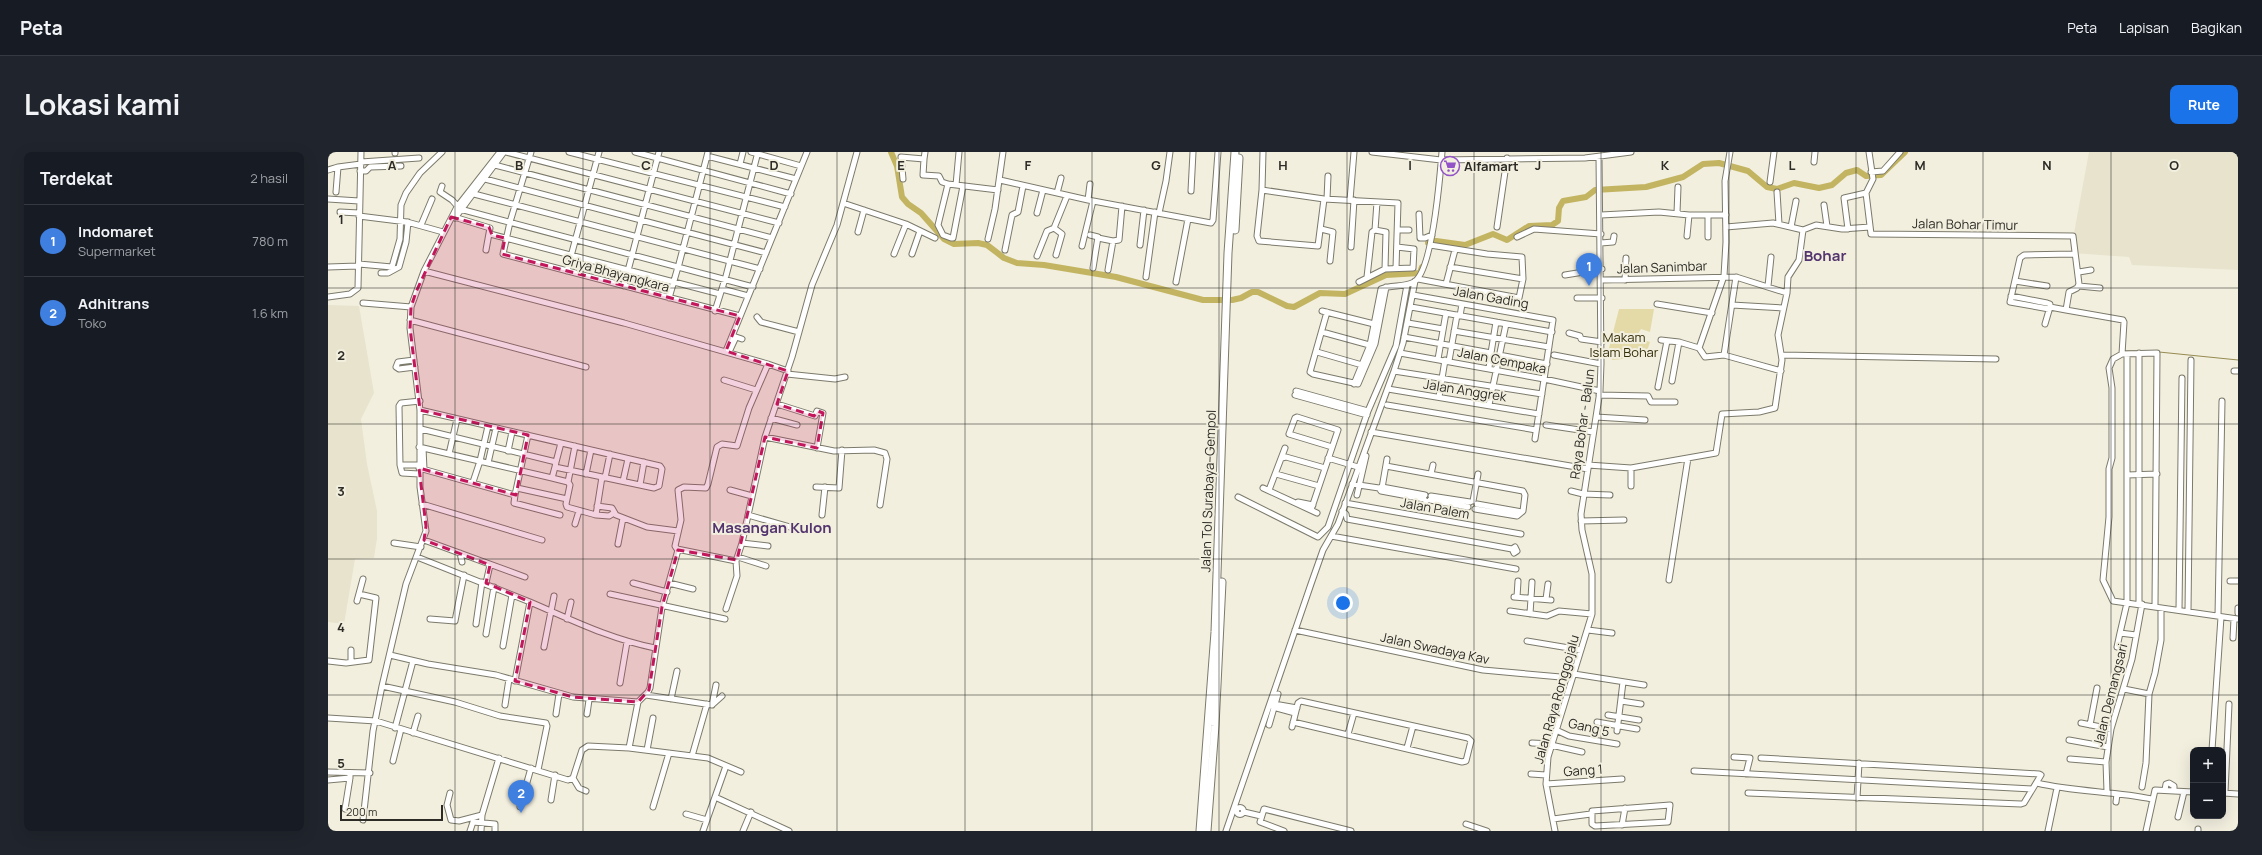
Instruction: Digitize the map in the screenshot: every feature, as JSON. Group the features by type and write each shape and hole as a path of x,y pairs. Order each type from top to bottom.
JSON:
{"highway":[{"name":"Jalan Tol Surabaya–Gempol","path":"1207,831 1221,599 1229,294 1235,152"},
{"name":"Jalan Tol Surabaya–Gempol","path":"1229,294 1240,152"},
{"name":"Jalan Tol Surabaya–Gempol","path":"1200,831 1218,575 1229,307"}],"street":[{"path":"328,297 350,294 358,288 361,152"},
{"path":"381,273 388,273 399,267 406,242 401,205 406,192 420,173 442,152"},
{"path":"460,207 474,194 500,152"},
{"path":"363,820 370,773 373,731 382,686 406,584 424,540 426,526 422,504 420,401 410,320 411,307 424,271 443,232 453,217 493,165 505,152 779,223"},
{"path":"506,238 531,152"},
{"path":"569,152 785,207"},
{"path":"567,271 599,152"},
{"path":"635,152 659,155 704,170 791,194"},
{"path":"740,164 743,152"},
{"path":"750,152 801,166"},
{"path":"728,352 740,316 791,194 806,152"},
{"path":"726,609 737,576 737,559 742,543 765,437 787,373 812,285 837,225 857,152"},
{"path":"925,152 923,175 939,176 942,182 948,184 998,190"},
{"path":"956,185 959,152"},
{"path":"988,239 1000,180 1003,152"},
{"path":"1146,277 1157,212 1166,181 1170,152"},
{"path":"1191,191 1193,152"},
{"path":"1000,180 1090,201 1211,223 1213,220 1218,152"},
{"path":"1263,152 1262,190 1257,236 1259,241 1318,246 1328,176"},
{"path":"1351,247 1354,152"},
{"path":"1372,152 1441,160 1510,156 1599,157 1630,152"},
{"path":"1226,831 1273,705 1295,630 1323,550 1338,524 1352,484 1354,465 1368,413 1381,404 1388,389 1400,353 1408,323 1416,280 1426,266 1431,240 1442,152"},
{"path":"1699,348 1724,276 1727,168 1730,152"},
{"path":"1770,182 1774,152"},
{"path":"1814,162 1815,152"},
{"path":"1726,227 1779,224 1803,230 1811,226 1827,226 1838,229 1870,227 1866,193 1872,175 1869,152"},
{"path":"1872,175 1883,171 1900,152"},
{"path":"715,310 758,153"},
{"path":"669,298 708,154 796,179"},
{"path":"624,286 640,221 646,205 659,155"},
{"path":"1497,227 1510,156"},
{"path":"903,180 901,157 924,159"},
{"name":"Raya Bohar - Balun","path":"1592,574 1581,521 1583,494 1596,417 1601,364 1602,269 1599,157"},
{"path":"328,170 361,163 419,158"},
{"path":"493,165 772,238"},
{"path":"360,171 366,171 370,167 401,166"},
{"path":"336,192 338,167"},
{"path":"1057,193 1061,178"},
{"path":"484,179 766,253"},
{"path":"948,184 938,225 943,235 951,238 953,238 963,186"},
{"path":"1082,246 1090,201 1090,184"},
{"path":"442,186 440,192 460,207 754,285"},
{"path":"1005,250 1012,215 1018,212 1023,186"},
{"path":"1677,213 1678,187"},
{"path":"1037,213 1043,190"},
{"path":"1262,190 1325,199 1377,202 1399,205 1396,268"},
{"path":"1777,192 1779,224"},
{"path":"1848,228 1844,198 1866,193"},
{"path":"474,194 760,269"},
{"path":"1037,256 1047,231 1054,228 1067,196"},
{"path":"328,199 359,201"},
{"path":"421,225 432,199"},
{"path":"1791,227 1796,201"},
{"path":"1367,278 1372,232 1375,230 1377,202"},
{"path":"843,204 906,224 935,238"},
{"path":"1824,205 1827,226"},
{"path":"1090,235 1113,241 1119,240 1122,206"},
{"path":"858,232 864,210"},
{"path":"1140,245 1144,210"},
{"path":"340,212 421,225 443,232"},
{"path":"1601,216 1677,213 1708,216 1726,215"},
{"path":"1354,384 1372,346 1374,324 1381,289 1386,287 1407,285 1416,280 1446,284 1519,298 1523,279 1522,257 1455,250 1431,240 1420,238 1419,214"},
{"path":"1687,236 1688,215"},
{"path":"1708,216 1708,237"},
{"path":"453,217 489,227 490,234 486,250"},
{"path":"1176,282 1188,219"},
{"path":"328,267 358,265 393,266 404,222"},
{"path":"894,254 906,224"},
{"name":"Jalan Bohar Timur","path":"1870,227 1870,233 1873,235 2075,236 2074,254"},
{"path":"1054,228 1062,235 1056,255"},
{"path":"1321,229 1333,232 1330,261"},
{"path":"1517,237 1534,229 1601,234"},
{"path":"1375,230 1386,232 1384,268"},
{"path":"1398,230 1409,230"},
{"path":"1371,432 1588,467 1631,468 1718,452 1722,413 1759,412 1776,407 1782,355 1778,340 1787,293 1788,274 1799,259 1803,230"},
{"path":"912,254 920,231"},
{"name":"Griya Bhayangkara","path":"490,234 628,271 721,292 748,296"},
{"path":"1601,243 1613,242 1614,236"},
{"name":"Griya Bhayangkara","path":"506,238 502,252 504,255 740,316"},
{"path":"1093,268 1098,238"},
{"path":"1108,270 1113,241"},
{"path":"1359,282 1384,268 1414,267 1414,249 1397,248"},
{"path":"1446,284 1455,250"},
{"path":"2078,286 2079,272 2074,254 2022,256 2011,296 2011,302 2123,320 2127,475 2127,603 2117,647"},
{"path":"1768,286 1771,257"},
{"path":"1625,280 1626,258"},
{"path":"1450,267 1523,279"},
{"path":"1565,275 1602,269"},
{"path":"2079,272 2092,270"},
{"path":"424,271 728,352 768,364 787,373 835,379 845,377"},
{"name":"Jalan Sanimbar","path":"1602,280 1724,276 1736,277 1787,293"},
{"path":"1724,355 1736,277"},
{"path":"2015,281 2047,286"},
{"path":"1238,497 1320,536 1328,526 1354,465 1371,432 1381,404 1396,346 1407,285"},
{"path":"2066,310 2069,292 2078,286 2100,288"},
{"path":"1327,312 1317,352 1310,370 1311,374 1354,384 1359,383 1372,346 1386,287"},
{"name":"Jalan Gading","path":"1413,295 1551,319 1553,320 1552,332"},
{"path":"1577,298 1602,298"},
{"path":"363,303 411,307"},
{"path":"1439,397 1442,378 1452,346 1454,331 1462,304"},
{"path":"1657,304 1712,313"},
{"path":"1732,305 1783,308"},
{"path":"1411,307 1552,332 1546,379 1542,394 1535,439"},
{"path":"2045,324 2050,308"},
{"path":"1322,310 1374,324"},
{"path":"1438,359 1446,314"},
{"path":"757,317 761,322 799,332"},
{"path":"410,320 586,367"},
{"path":"1489,368 1496,322"},
{"path":"1408,323 1443,329"},
{"path":"1489,405 1506,324"},
{"path":"1454,331 1494,339 1549,347"},
{"path":"1322,332 1372,346"},
{"path":"1569,333 1580,336 1581,339 1602,342"},
{"path":"728,352 736,337 742,339"},
{"path":"1404,337 1492,353"},
{"path":"1661,340 1679,342 1699,348 1705,357 1724,355 1781,371"},
{"path":"1658,387 1667,341"},
{"path":"1672,381 1679,342"},
{"path":"1317,352 1362,365"},
{"path":"2155,606 2157,353 2123,352 2113,359 2109,368 2112,383 2112,458 2110,469 2108,530 2103,580 2113,601 2236,619 2233,638"},
{"name":"Jalan Cempaka","path":"1400,353 1447,360 1546,379 1599,393 1648,396 1651,402 1675,402"},
{"name":"Jalan Demangsari","path":"2107,792 2106,762 2111,729 2124,689 2136,635 2140,604 2139,353"},
{"path":"1499,355 1547,364"},
{"path":"1554,355 1601,364"},
{"path":"1782,355 1996,359"},
{"path":"414,360 398,362 396,367 399,369 415,367"},
{"path":"2188,611 2191,360"},
{"path":"629,748 638,702 646,695 650,688 656,658 655,648 662,606 678,550 676,546 681,520 678,490 684,487 707,487 718,447 722,444 737,446 756,390 768,364"},
{"path":"1394,370 1542,394"},
{"path":"2179,610 2182,378"},
{"path":"724,380 756,390"},
{"name":"Jalan Anggrek","path":"1388,389 1539,414"},
{"path":"1296,393 1368,413"},
{"path":"420,401 399,405 400,465 402,474 421,469"},
{"path":"2212,747 2219,616 2222,401"},
{"path":"777,404 815,416 817,411 823,413 817,448"},
{"path":"1381,404 1536,430"},
{"path":"420,410 644,462 662,468 659,486 656,488 586,474 524,454 421,429"},
{"path":"1596,417 1644,420"},
{"path":"771,418 797,425"},
{"path":"1312,508 1338,432 1337,429 1295,418 1289,434 1332,447"},
{"path":"449,454 457,419"},
{"path":"1546,425 1593,432"},
{"path":"473,482 480,461 488,426"},
{"path":"488,463 496,428"},
{"path":"508,451 512,432"},
{"path":"528,435 514,503 560,515"},
{"path":"765,437 817,448 874,450 886,455 880,505"},
{"path":"552,478 561,443"},
{"path":"575,446 568,482 570,485 567,507 579,511 609,516 614,513"},
{"path":"421,448 568,482"},
{"path":"1269,490 1282,458 1284,448"},
{"path":"586,474 591,450"},
{"path":"816,486 839,488 842,450"},
{"path":"596,514 610,454"},
{"path":"1357,495 1366,456"},
{"path":"1282,458 1286,457 1325,468"},
{"path":"623,481 628,458"},
{"path":"1328,458 1354,465"},
{"path":"1668,580 1688,458"},
{"path":"1381,489 1387,459"},
{"path":"640,485 644,462"},
{"path":"400,465 473,482 515,494"},
{"path":"1431,474 1433,465"},
{"path":"1352,484 1473,505 1517,516 1522,512 1525,498 1523,492 1386,466"},
{"path":"1631,468 1631,486"},
{"path":"1276,474 1319,486"},
{"path":"1473,505 1478,474"},
{"path":"2127,475 2157,474"},
{"path":"822,515 825,487"},
{"path":"517,488 567,499"},
{"path":"1263,488 1286,499 1312,508 1317,513"},
{"path":"730,490 752,496"},
{"path":"1571,491 1583,494 1610,495"},
{"path":"1425,508 1427,498"},
{"name":"Jalan Palem","path":"1345,503 1521,534"},
{"path":"422,504 542,540"},
{"path":"597,506 612,508 614,513 623,518 647,527 678,531"},
{"path":"576,524 579,511"},
{"path":"1342,511 1346,514 1347,519"},
{"path":"748,515 797,529"},
{"path":"618,544 623,518"},
{"path":"1338,524 1343,523 1347,519"},
{"path":"1347,519 1512,549"},
{"path":"1581,521 1624,520"},
{"path":"1331,536 1516,569"},
{"path":"424,540 525,577"},
{"path":"394,543 421,547"},
{"path":"742,543 768,546"},
{"path":"678,550 737,559 766,566"},
{"path":"460,553 462,562"},
{"path":"417,557 464,574 567,619 628,642 655,648"},
{"path":"476,624 484,583 490,565"},
{"path":"430,619 455,621 464,574"},
{"name":"Jalan Raya Ronggojalu","path":"1555,831 1546,784 1546,775 1551,745 1592,614 1592,574"},
{"path":"2230,581 2238,581 2238,577"},
{"path":"357,601 363,579"},
{"path":"1518,581 1515,596 1549,600 1548,584"},
{"path":"1530,614 1532,582"},
{"path":"633,583 667,592"},
{"path":"669,583 693,590"},
{"path":"486,634 494,587"},
{"path":"328,661 351,662 369,660 374,622 375,598 359,594"},
{"path":"610,594 725,619"},
{"path":"503,646 512,595"},
{"path":"544,647 554,596"},
{"path":"515,681 530,602"},
{"path":"567,619 571,602"},
{"path":"2142,787 2146,763 2149,694 2160,654 2161,608"},
{"path":"2238,608 2238,613"},
{"path":"1510,611 1548,616 1558,611 1592,614"},
{"name":"Jalan Swadaya Kav","path":"1295,630 1483,670 1573,676 1644,685"},
{"path":"1588,630 1612,633"},
{"path":"2120,633 2136,635"},
{"path":"1528,641 1581,650"},
{"path":"620,683 628,642"},
{"path":"351,650 351,662"},
{"path":"390,655 413,661 509,679 559,694 589,700 626,700 638,702"},
{"path":"393,761 405,692 413,661"},
{"path":"671,699 677,671"},
{"path":"505,705 509,679"},
{"path":"1617,728 1623,682"},
{"path":"692,756 716,685"},
{"path":"382,686 455,702 500,716 546,723 547,725 538,770"},
{"path":"2090,725 2097,688"},
{"path":"2124,689 2149,694"},
{"path":"556,714 559,694"},
{"path":"1269,725 1273,705 1278,694"},
{"path":"646,695 709,705 722,696"},
{"path":"587,714 589,700"},
{"path":"1301,701 1469,739 1471,741 1466,761 1462,762 1348,734 1293,724 1296,711 1301,701"},
{"path":"1621,702 1641,704"},
{"path":"2225,783 2229,704"},
{"path":"1273,705 1296,711"},
{"path":"1348,734 1354,713"},
{"path":"1608,715 1639,720"},
{"path":"413,733 418,716"},
{"path":"328,718 376,721 568,780 574,778"},
{"path":"646,750 653,718"},
{"path":"1597,722 1617,728 1637,729"},
{"path":"2081,723 2111,729"},
{"path":"1407,748 1413,726"},
{"name":"Gang 5","path":"1556,730 1569,736 1617,744"},
{"path":"2069,740 2108,747"},
{"path":"1532,743 1551,745 1582,752"},
{"path":"586,791 579,788 574,778 582,750 585,746 629,748 708,758 741,772"},
{"path":"653,807 669,753"},
{"path":"1734,757 1750,758 1748,774"},
{"path":"481,831 481,819 499,758"},
{"path":"1748,793 2021,804 2024,802 2040,778 2039,774 1761,758"},
{"path":"2070,759 2106,762"},
{"path":"1857,798 1859,763"},
{"path":"703,831 726,766"},
{"path":"520,806 531,768"},
{"path":"1694,771 2032,789"},
{"path":"328,772 350,775"},
{"path":"328,780 350,775 370,773"},
{"path":"1531,774 1546,775"},
{"path":"345,809 350,775"},
{"path":"551,800 555,775"},
{"name":"Gang 1","path":"1546,784 1622,779"},
{"path":"2037,783 2058,788 2107,792 2152,800"},
{"path":"2048,831 2058,788"},
{"path":"2146,831 2155,790 2190,792"},
{"path":"2178,817 2184,792"},
{"path":"450,793 447,805 450,820 481,819 495,824 495,831"},
{"path":"2226,793 2238,794"},
{"path":"2116,802 2117,794"},
{"path":"716,797 789,831"},
{"path":"1553,819 1591,814 1592,811 1670,805 1670,820 1668,822 1594,826 1591,814"},
{"path":"1284,831 1264,825 1260,822 1261,816 1266,808 1350,831"},
{"path":"1622,825 1625,808"},
{"path":"1235,809 1239,814 1244,812 1261,816"},
{"path":"743,831 751,812"},
{"path":"686,814 707,820"},
{"path":"470,831 472,823 481,819"},
{"path":"1466,824 1487,831"}],"highlighted area":[{"path":"451,217 489,227 492,235 505,238 502,254 740,316 726,351 788,371 777,404 814,416 818,411 823,413 817,448 765,437 737,560 678,550 662,607 649,690 638,702 573,697 515,681 530,602 486,583 490,565 424,540 426,526 419,468 516,495 528,435 420,410 410,328 411,307 416,292"}],"shaded area":[{"path":"2089,152 2238,152 2238,270 2132,265 2129,257 2072,253 2071,238 2074,233"},
{"path":"328,305 359,306 374,393 361,419 367,464 377,511 377,538 374,558 355,559 344,624 328,622"}],"green space":[{"name":"Makam Islam Bohar","path":"1619,309 1654,309 1650,332 1641,329 1636,337 1650,342 1645,357 1612,360 1609,348"}],"waterway":[{"path":"891,152 897,166 902,197 908,204 921,213 944,239 954,244 978,243 987,245 1004,258 1017,263 1044,265 1116,277 1203,300 1232,300 1241,298 1252,292 1258,292 1287,306 1294,307 1320,293 1345,294 1386,275 1420,273 1422,267"},
{"path":"1428,243 1429,240 1465,245 1493,234 1507,240 1529,226 1552,225 1558,221 1559,208 1563,201 1586,197 1595,190 1646,187 1683,177 1703,164 1719,163 1748,171 1767,187 1777,189 1794,183 1819,188 1832,185 1846,173 1857,170 1866,176 1881,175 1905,152"},
{"path":"2123,351 2152,351"},
{"path":"2159,352 2238,360"}],"place":[{"name":"Alfamart","path":"1450,166"},
{"name":"Indomaret","path":"1589,286"},
{"name":"Adhitrans","path":"521,813"}],"district":[{"name":"Bohar","path":"1825,256"},
{"name":"Masangan Kulon","path":"772,528"}]}
